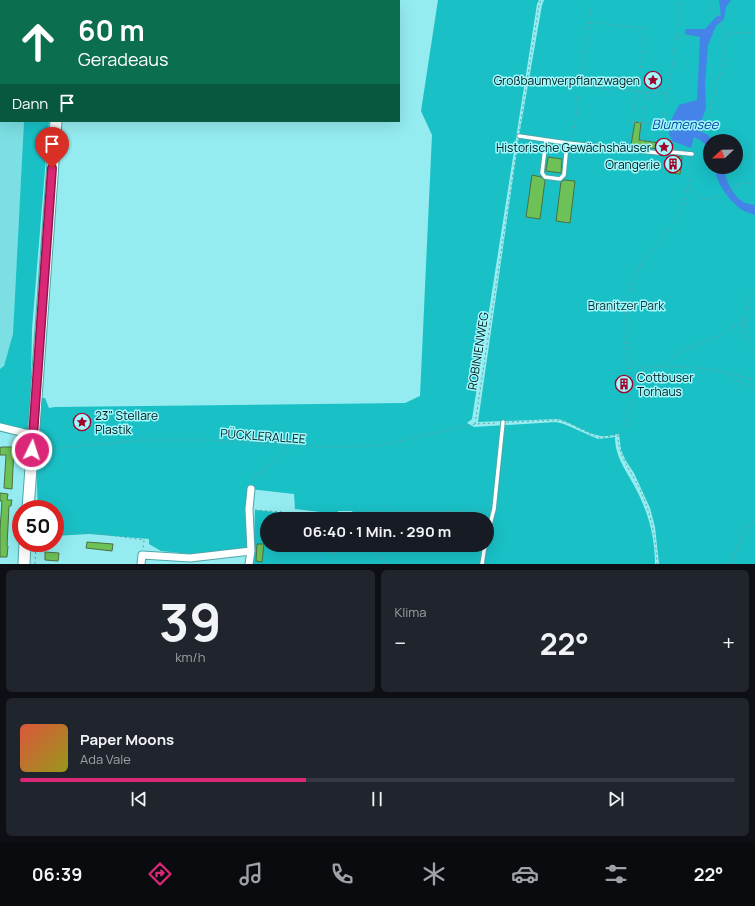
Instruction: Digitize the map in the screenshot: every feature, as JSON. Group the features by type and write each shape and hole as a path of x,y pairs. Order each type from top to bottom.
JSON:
{"main road":[{"path":"29,500 56,122"},
{"path":"24,564 25,552"}],"street":[{"path":"0,427 33,435"},
{"path":"250,564 251,551 249,509 251,489"},
{"path":"141,560 190,558 251,551"}],"lane":[{"path":"519,136 628,150 692,154"},
{"path":"546,140 542,173 545,177 560,179 564,175 567,143"},
{"path":"493,512 503,422"},
{"path":"482,564 484,552"}],"path":[{"name":"ROBINIENWEG","path":"475,424 541,0"},
{"path":"572,144 592,0"},
{"path":"659,153 681,0"},
{"path":"657,564 653,527 648,510 642,493 624,462 618,443 618,435 626,424 628,413 630,378 627,358 626,315 629,292 637,271 676,220 688,188 692,154 711,107 725,57 725,38 711,0"},
{"path":"589,22 646,29 638,91 628,150"},
{"path":"725,38 729,33 755,32"},
{"path":"677,35 692,37"},
{"path":"580,86 667,94"},
{"path":"647,92 640,140 660,142"},
{"path":"633,122 663,125"},
{"path":"662,173 668,165 667,152"},
{"path":"688,188 699,198 707,200 725,194 740,183 755,184"},
{"path":"755,288 748,300 744,321 750,350 755,356"},
{"path":"658,367 686,348 703,343 721,335 744,321"},
{"path":"627,358 638,365 646,367 710,369 755,380"},
{"path":"630,378 646,367"},
{"path":"730,374 733,378 755,390"},
{"path":"475,424 557,420 566,422 599,438 618,435"},
{"name":"PÜCKLERALLEE","path":"38,489 49,450 142,440 212,440 292,447 376,446 475,424"},
{"path":"251,489 255,477 292,447"},
{"path":"249,509 283,512"},
{"path":"355,512 477,511 494,509"},
{"path":"730,564 737,546 755,520"},
{"path":"64,533 88,532 144,540 141,560"},
{"path":"35,564 36,552"},
{"path":"279,564 280,552"},
{"path":"332,564 333,552"},
{"path":"378,552 385,564"},
{"path":"427,552 428,564"}],"shaded area":[{"path":"0,122 24,122 13,336 4,366 0,369"}],"green space":[{"path":"438,0 539,0 537,4 472,419 467,423 474,427 556,422 598,439 615,437 617,452 638,493 648,519 653,536 655,564 253,564 255,510 276,512 260,512 260,552 494,552 494,512 320,512 295,509 294,494 249,489 247,548 190,554 161,551 149,544 149,539 89,534 64,535 64,500 38,500 36,462 42,454 39,439 41,398 45,398 49,408 405,403 420,396 432,135 421,111"},
{"name":"Branitzer Park","path":"544,0 755,0 755,564 659,564 655,527 650,508 634,473 621,450 619,434 600,436 589,433 558,419 478,422 519,136"},
{"path":"24,122 49,122 32,329 30,432 0,424 0,369 4,366 13,334"}],"water":[{"name":"Blumensee","path":"719,0 731,0 726,7 724,19 716,26 708,45 705,84 706,108 698,130 706,134 703,134 703,143 694,137 691,148 672,141 669,131 670,123 679,105 697,100 700,37 685,34 685,29 705,29 716,17 721,15"},
{"path":"716,174 725,174 735,195 745,203 755,205 755,215 746,212 736,205 728,196 717,178"}],"building":[{"path":"635,122 641,123 639,140 658,143 658,149 631,145"},
{"path":"671,155 682,157 680,174 669,173"},
{"path":"548,157 562,159 561,173 546,171"},
{"path":"532,175 541,177 545,180 540,219 526,217"},
{"path":"564,180 575,181 570,223 556,221 561,182"},
{"path":"1,447 14,447 12,489 4,488 6,455 0,455"},
{"path":"0,493 8,494 7,500 12,500 11,506 9,506 7,557 0,557 2,501 0,501"},
{"path":"87,542 113,544 112,551 86,548"},
{"path":"257,544 260,544 260,552 263,552 262,562 256,561"},
{"path":"45,552 59,553 58,561 45,560"}],"place":[{"name":"Großbaumverpflanzwagen","path":"653,80"},
{"name":"Historische Gewächshäuser","path":"664,147"},
{"name":"Orangerie","path":"673,164"},
{"name":"Cottbuser Torhaus","path":"624,384"},
{"name":"23\" Stellare Plastik","path":"82,422"}],"route":[{"path":"32,450 52,168"}]}
